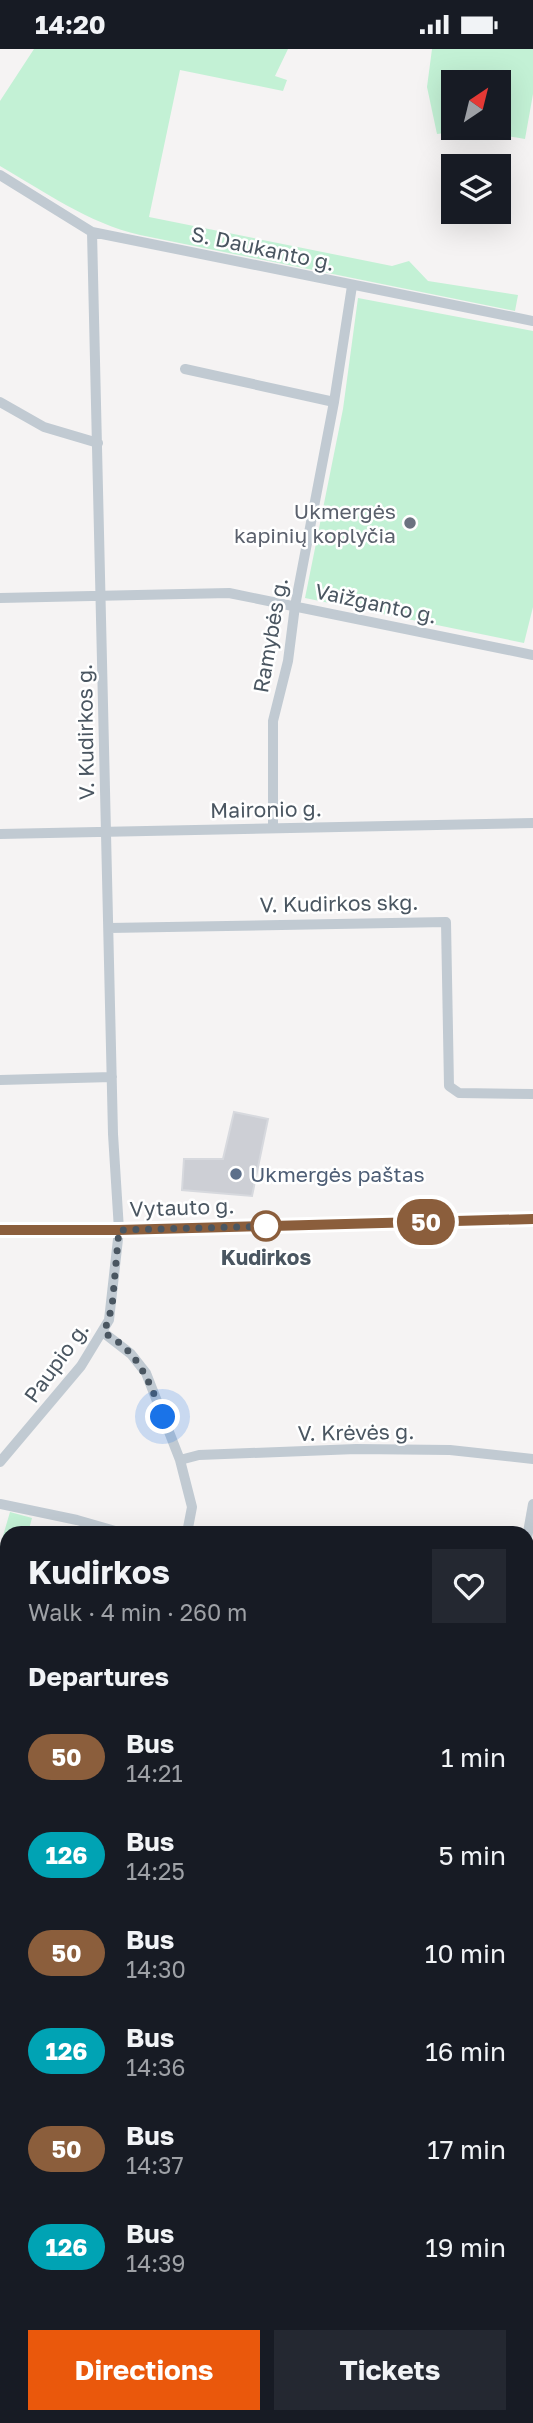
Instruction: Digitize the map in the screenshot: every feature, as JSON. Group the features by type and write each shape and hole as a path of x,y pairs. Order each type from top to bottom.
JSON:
{"main road":[{"name":"Vytauto g.","path":"0,1230 119,1230 533,1219"}],"street":[{"name":"S. Daukanto g.","path":"0,175 92,232 533,321"},
{"name":"V. Kudirkos g.","path":"92,232 112,1077 119,1230"},
{"name":"Ramybės g.","path":"273,828 273,721 288,661 295,606 334,401 352,286"},
{"path":"185,369 334,401"},
{"path":"0,402 44,427 98,443"},
{"name":"Vaižganto g.","path":"0,599 229,593 533,655"},
{"name":"Maironio g.","path":"0,834 533,823"},
{"name":"V. Kudirkos skg.","path":"109,928 446,922 449,1086 459,1093 533,1094"},
{"path":"0,1080 112,1077"},
{"name":"Paupio g.","path":"0,1462 48,1408 104,1333 112,1307 119,1230"},
{"path":"104,1333 131,1354 146,1373 180,1460 192,1507 188,1526"},
{"name":"V. Krėvės g.","path":"180,1460 199,1455 356,1449 450,1450 533,1459"},
{"path":"0,1504 98,1526"},
{"path":"529,1526 533,1504"}],"green space":[{"path":"34,49 288,49 275,76 287,80 283,91 180,70 149,217 392,266 409,261 428,281 518,295 515,311 140,235 103,223 67,206 0,166 0,101"},
{"path":"432,49 533,49 533,94 525,139 511,137 511,70 441,70 441,134 437,134 427,87"},
{"path":"358,298 533,331 533,607 524,643 305,598 343,409"},
{"path":"10,1512 32,1518 30,1526 6,1526"}],"building":[{"path":"234,1112 268,1119 252,1196 182,1190 184,1159 223,1159"}],"bus line":[{"name":"50","path":"0,1230 119,1230 533,1219"}],"place":[{"name":"Ukmergės kapinių koplyčia","path":"410,523"},
{"name":"Ukmergės paštas","path":"236,1174"},
{"name":"Kudirkos","path":"266,1226"}],"route":[{"path":"163,1417 146,1373 131,1354 104,1333 112,1307 119,1230 278,1226 266,1226"}]}
